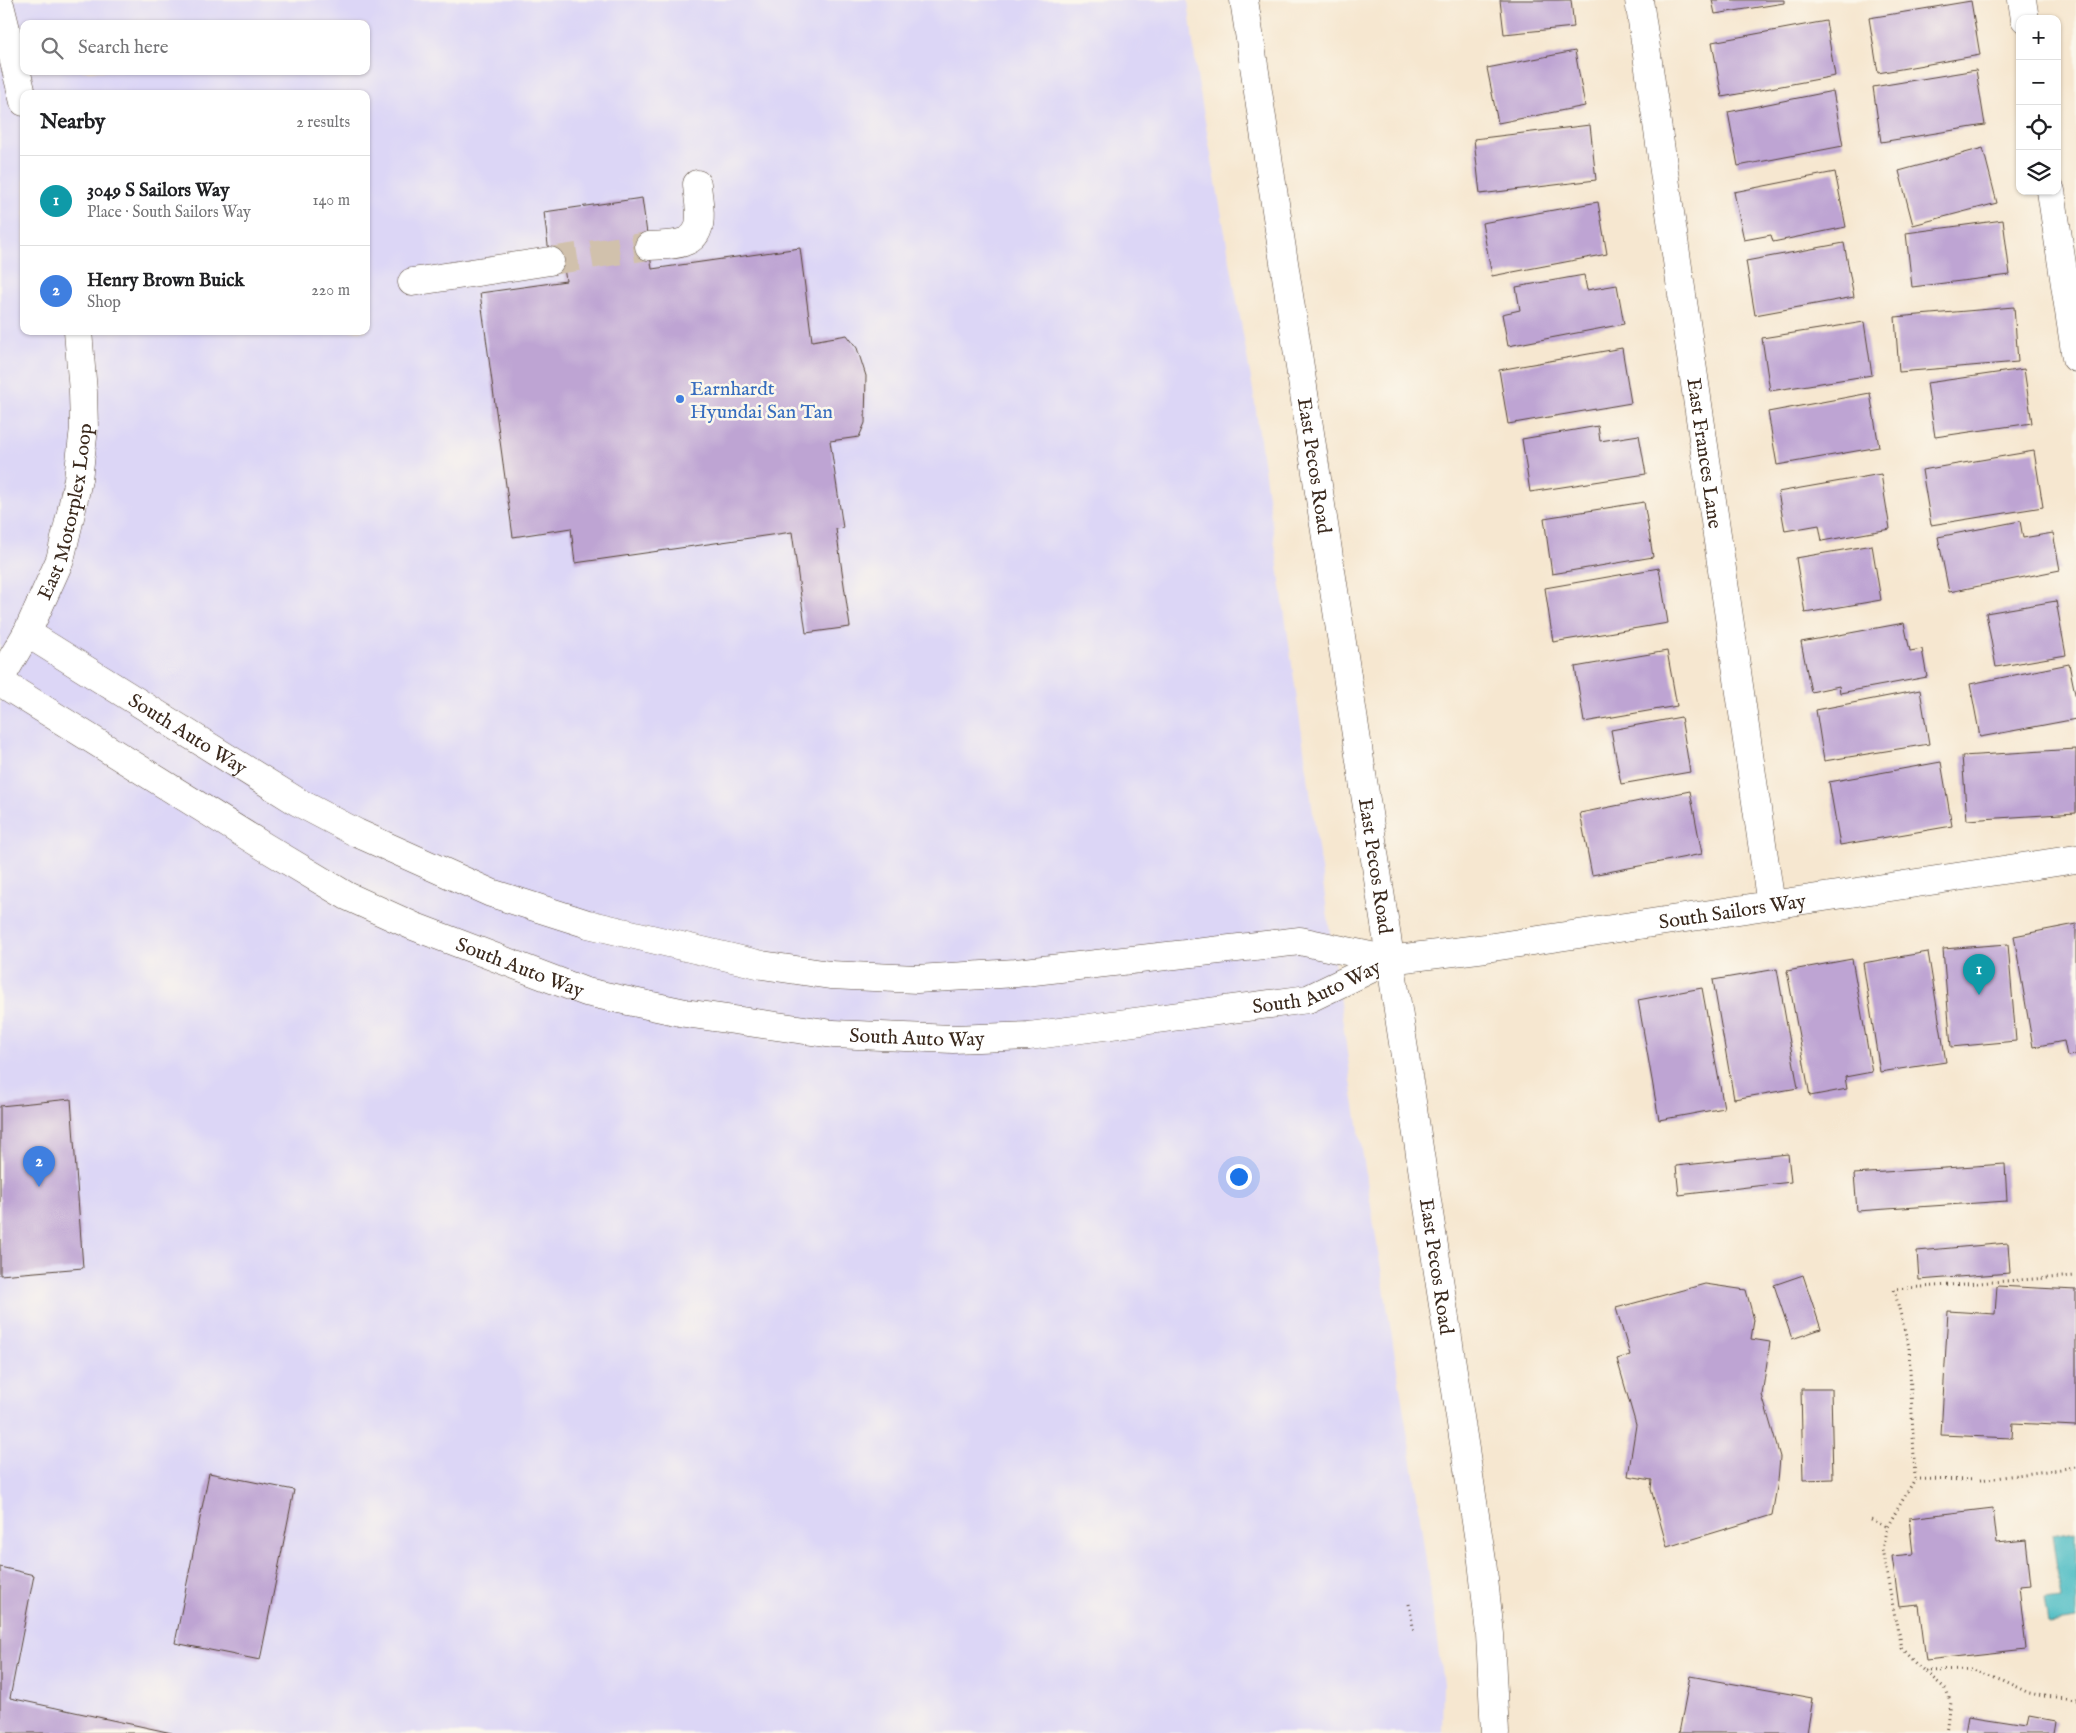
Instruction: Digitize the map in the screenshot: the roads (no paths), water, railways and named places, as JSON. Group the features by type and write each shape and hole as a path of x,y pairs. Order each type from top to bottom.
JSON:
{"street":[{"name":"East Pecos Road","path":"1244,0 1291,300 1389,960 1451,1346 1482,1561 1490,1634 1495,1733"},
{"name":"East Frances Lane","path":"1639,0 1771,905"},
{"path":"2022,0 2024,15"},
{"path":"0,5 21,90"},
{"path":"649,246 684,242 694,236 700,225 697,184"},
{"path":"2052,195 2076,358"},
{"path":"412,282 550,261"},
{"name":"East Motorplex Loop","path":"0,680 27,633 60,560 78,479 84,419 78,335"},
{"name":"South Auto Way","path":"27,633 298,802 357,833 491,893 588,924 684,948 762,965 830,975 917,979 1016,973 1300,941 1389,960"},
{"name":"South Auto Way","path":"0,680 265,847 347,896 414,926 586,992 685,1013 833,1034 953,1040 1029,1036 1308,999 1389,960"},
{"name":"South Sailors Way","path":"1389,960 1486,948 2076,859"}],"water":[{"path":"2076,1530 2076,1619 2049,1623 2045,1600 2061,1598 2052,1534"}],"tunnel":[{"path":"550,261 649,246"}],"place":[{"name":"Earnhardt Hyundai San Tan","path":"680,399"},
{"name":"3049 S Sailors Way","path":"1979,995"},
{"name":"Henry Brown Buick","path":"39,1187"}]}
